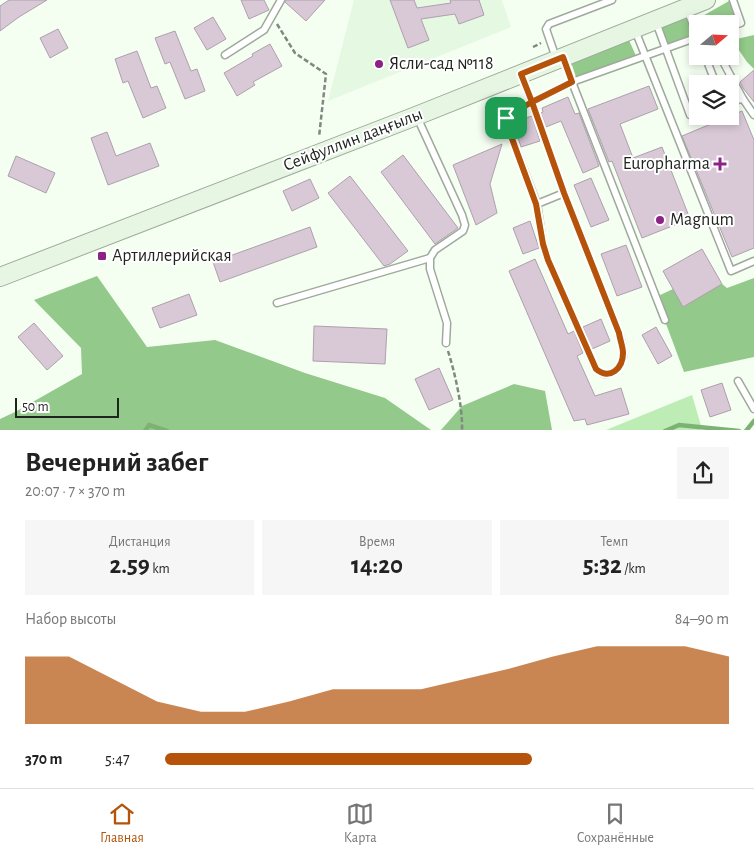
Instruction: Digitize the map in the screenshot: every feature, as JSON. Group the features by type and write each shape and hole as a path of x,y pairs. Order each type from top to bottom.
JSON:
{"main road":[{"name":"Сейфуллин даңғылы","path":"0,277 416,116 706,0"}],"lane":[{"path":"224,55 264,30 281,0"},
{"path":"612,0 549,24 546,29 572,82 665,320"},
{"path":"733,0 738,15"},
{"path":"686,8 689,16"},
{"path":"655,21 689,112"},
{"path":"635,29 644,56 731,271 754,261"},
{"path":"521,74 532,102 564,193 619,333 623,350 621,364 618,369 610,374 603,374 596,369 548,260 543,244 536,204 506,122 507,116 532,102 572,82 689,41"},
{"path":"725,65 754,115"},
{"path":"739,100 743,99"},
{"path":"416,116 465,225 463,231 435,250 430,258 430,269 447,323 446,344"},
{"path":"536,204 564,193"},
{"path":"277,303 430,258"},
{"path":"738,381 754,408"}],"path":[{"path":"272,15 295,53 326,74 318,154"},
{"path":"446,344 453,365 463,420 462,430"}],"shaded area":[{"name":"Ясли-сад №118","path":"354,0 502,0 511,27 328,101"}],"green space":[{"path":"729,1 736,15 704,15"},
{"path":"686,17 689,24 689,38 668,45 661,26"},
{"path":"754,35 754,69 739,50 739,38"},
{"path":"628,38 637,58 577,80 570,59"},
{"path":"97,276 147,347 215,340 305,373 385,398 431,430 0,430 0,419 82,374 81,348 34,300"},
{"path":"754,278 754,357 684,372 656,297 673,289 722,284 727,288"},
{"path":"514,384 545,391 552,430 441,430 462,406"},
{"path":"692,395 702,429 699,430 606,430"}],"building":[{"path":"9,0 47,0 0,31 0,6"},
{"path":"241,0 264,0 269,10 249,19"},
{"path":"286,0 325,0 306,21 285,2"},
{"path":"390,0 414,0 417,8 451,3 450,0 479,0 484,15 459,24 455,14 421,19 429,40 408,48"},
{"path":"213,17 226,39 207,50 194,28"},
{"path":"58,29 68,48 50,58 40,38"},
{"path":"175,31 191,71 197,69 205,91 185,99 170,62 165,64 155,38"},
{"path":"270,44 282,66 253,82 255,85 237,96 224,73"},
{"path":"137,51 151,88 157,86 166,108 143,118 128,81 123,83 115,59"},
{"path":"754,70 754,102 740,82"},
{"path":"649,86 658,109 620,124 633,158 662,147 690,219 642,238 612,161 609,162 588,109"},
{"path":"568,97 575,114 579,113 599,166 583,173 561,121 546,127 541,113 543,112 542,108"},
{"path":"742,111 754,140 754,248 732,257 682,136 708,125 739,125 739,112"},
{"path":"532,116 540,141 521,147 513,122"},
{"path":"107,132 116,156 150,143 159,166 108,185 91,138"},
{"path":"502,144 490,184 497,213 476,225 453,165"},
{"path":"403,155 458,228 435,244 381,172"},
{"path":"16,156 55,173 46,193 8,176"},
{"path":"350,176 408,251 390,264 384,266 328,193"},
{"path":"591,178 609,220 591,227 574,185"},
{"path":"310,179 319,198 292,211 283,191"},
{"path":"530,221 539,248 523,254 513,228"},
{"path":"310,227 317,247 220,282 213,262"},
{"path":"626,245 642,287 617,296 601,254"},
{"path":"702,249 722,284 683,307 663,271"},
{"path":"535,259 568,334 574,331 583,353 577,356 595,396 621,388 629,414 587,425 585,419 574,421 509,271"},
{"path":"189,294 197,315 160,328 152,308"},
{"path":"601,319 610,341 592,349 583,327"},
{"path":"34,323 63,356 47,370 18,337"},
{"path":"314,326 387,329 385,364 313,361"},
{"path":"656,327 672,356 658,364 642,335"},
{"path":"439,368 453,400 429,410 415,379"},
{"path":"722,383 731,410 710,417 701,390"}],"waterway":[{"path":"747,430 754,421"},
{"path":"146,430 149,425 164,430"},
{"path":"667,430 679,425 729,430"}],"place":[{"name":"Ясли-сад №118","path":"379,64"},
{"name":"Europharma","path":"720,164"},
{"name":"Magnum","path":"660,220"},
{"name":"Артиллерийская","path":"102,256"}],"route":[{"path":"506,118 532,102 521,74 563,57 572,82 532,102 564,193 619,333 623,359 618,369 610,374 603,374 596,369 548,260 543,244 536,204 506,118"}]}
